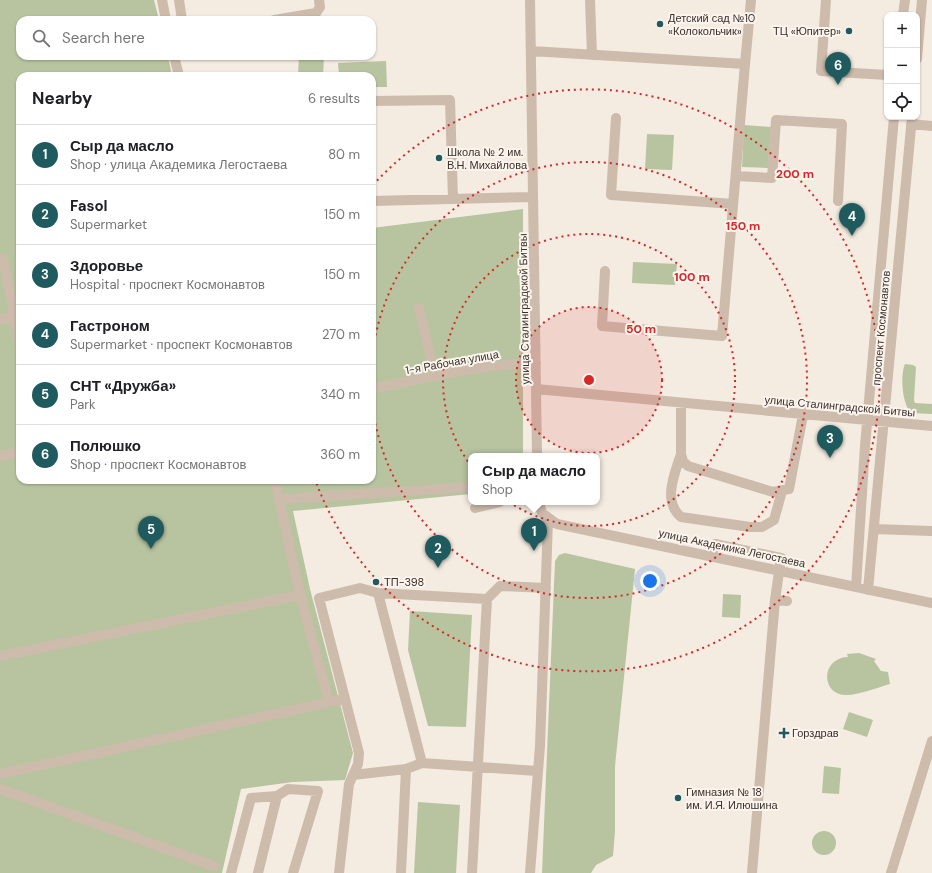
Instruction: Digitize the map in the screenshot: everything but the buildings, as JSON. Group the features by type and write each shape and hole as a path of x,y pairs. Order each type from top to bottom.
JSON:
{"street":[{"path":"162,0 165,16"},
{"path":"179,0 181,16"},
{"path":"302,16 316,14 320,7 319,0"},
{"name":"улица Сталинградской Битвы","path":"530,0 536,389 681,404 932,426"},
{"path":"590,0 592,55"},
{"path":"604,271 602,326 722,336 751,0"},
{"path":"826,0 821,70 884,75"},
{"path":"903,12 905,0"},
{"path":"918,48 922,0"},
{"path":"531,51 745,64"},
{"path":"175,60 178,72"},
{"path":"376,101 450,100 453,199"},
{"path":"616,118 611,195 733,204"},
{"path":"736,176 772,178 776,120 842,124 838,201"},
{"name":"проспект Космонавтов","path":"856,587 867,420 894,120"},
{"path":"911,121 932,126"},
{"name":"проспект Космонавтов","path":"868,590 911,121"},
{"path":"376,201 533,197"},
{"path":"3,259 16,312"},
{"path":"419,308 435,376"},
{"path":"0,319 16,316"},
{"name":"1-я Рабочая улица","path":"376,388 435,376 517,363 536,363"},
{"path":"536,389 537,453"},
{"path":"681,404 681,454 683,461 688,466 774,492 782,492 789,489 802,414"},
{"path":"0,456 16,453"},
{"path":"681,454 671,492 672,505 675,512 681,517 750,527 762,527 774,520 782,492"},
{"path":"276,484 300,595 330,702"},
{"path":"280,499 468,487"},
{"path":"476,508 488,505"},
{"path":"530,873 538,771 548,520 542,513 540,505"},
{"name":"улица Академика Легостаева","path":"548,520 557,524 932,603"},
{"path":"874,529 932,531"},
{"path":"752,873 778,570"},
{"path":"472,873 487,599 500,586 546,588"},
{"path":"339,873 348,784 353,775 359,753 319,598 360,588 378,593 487,599"},
{"path":"378,593 422,763"},
{"path":"0,656 300,595"},
{"path":"775,600 787,601"},
{"path":"0,774 344,699"},
{"path":"890,873 932,741"},
{"path":"353,775 406,769 422,763 538,771"},
{"path":"400,873 406,769"},
{"path":"0,789 214,866"},
{"path":"231,873 251,798 277,796 288,789 318,791 293,873"},
{"path":"258,873 277,796"}],"green space":[{"path":"0,0 154,0 158,16 16,16 16,60 169,60 171,72 16,72 16,484 376,484 376,227 523,209 523,453 468,453 468,494 293,511 310,589 353,753 345,780 293,782 241,789 222,873 0,873"},
{"path":"299,60 324,60 323,72 298,72"},
{"path":"386,61 387,87 376,87 376,72 339,72 338,63"},
{"path":"744,125 771,127 768,168 742,167"},
{"path":"647,134 674,135 672,170 645,169"},
{"path":"633,262 677,264 675,285 632,283"},
{"path":"905,364 916,367 915,403 932,404 932,414 911,413 908,409 902,382"},
{"path":"565,553 635,569 615,766 615,831 613,856 596,865 591,873 542,873 555,561 559,555"},
{"path":"723,594 741,595 740,618 722,617"},
{"path":"410,611 472,615 466,727 428,726 408,650"},
{"path":"859,653 876,659 874,661 881,671 888,672 890,684 856,694 846,695 838,693 832,689 828,683 828,669 832,663 839,659 848,657 847,654"},
{"path":"849,712 873,720 867,737 843,729"},
{"path":"824,766 841,768 839,794 822,793"},
{"path":"418,802 460,805 456,873 414,873"},
{"path":"824,831 829,832 835,838 835,848 829,854 824,855 819,854 813,848 812,843 813,838 819,832"}],"place":[{"name":"Детский сад №10 «Колокольчик»","path":"660,24"},
{"name":"ТЦ «Юпитер»","path":"849,31"},
{"name":"Полюшко","path":"838,85"},
{"name":"Школа № 2 им. В.Н. Михайлова","path":"439,158"},
{"name":"Гастроном","path":"852,236"},
{"name":"Здоровье","path":"830,458"},
{"name":"СНТ «Дружба»","path":"151,549"},
{"name":"Сыр да масло","path":"534,551"},
{"name":"Fasol","path":"438,568"},
{"name":"ТП-398","path":"376,582"},
{"name":"Горздрав","path":"784,733"},
{"name":"Гимназия № 18 им. И.Я. Илюшина","path":"678,798"}]}
